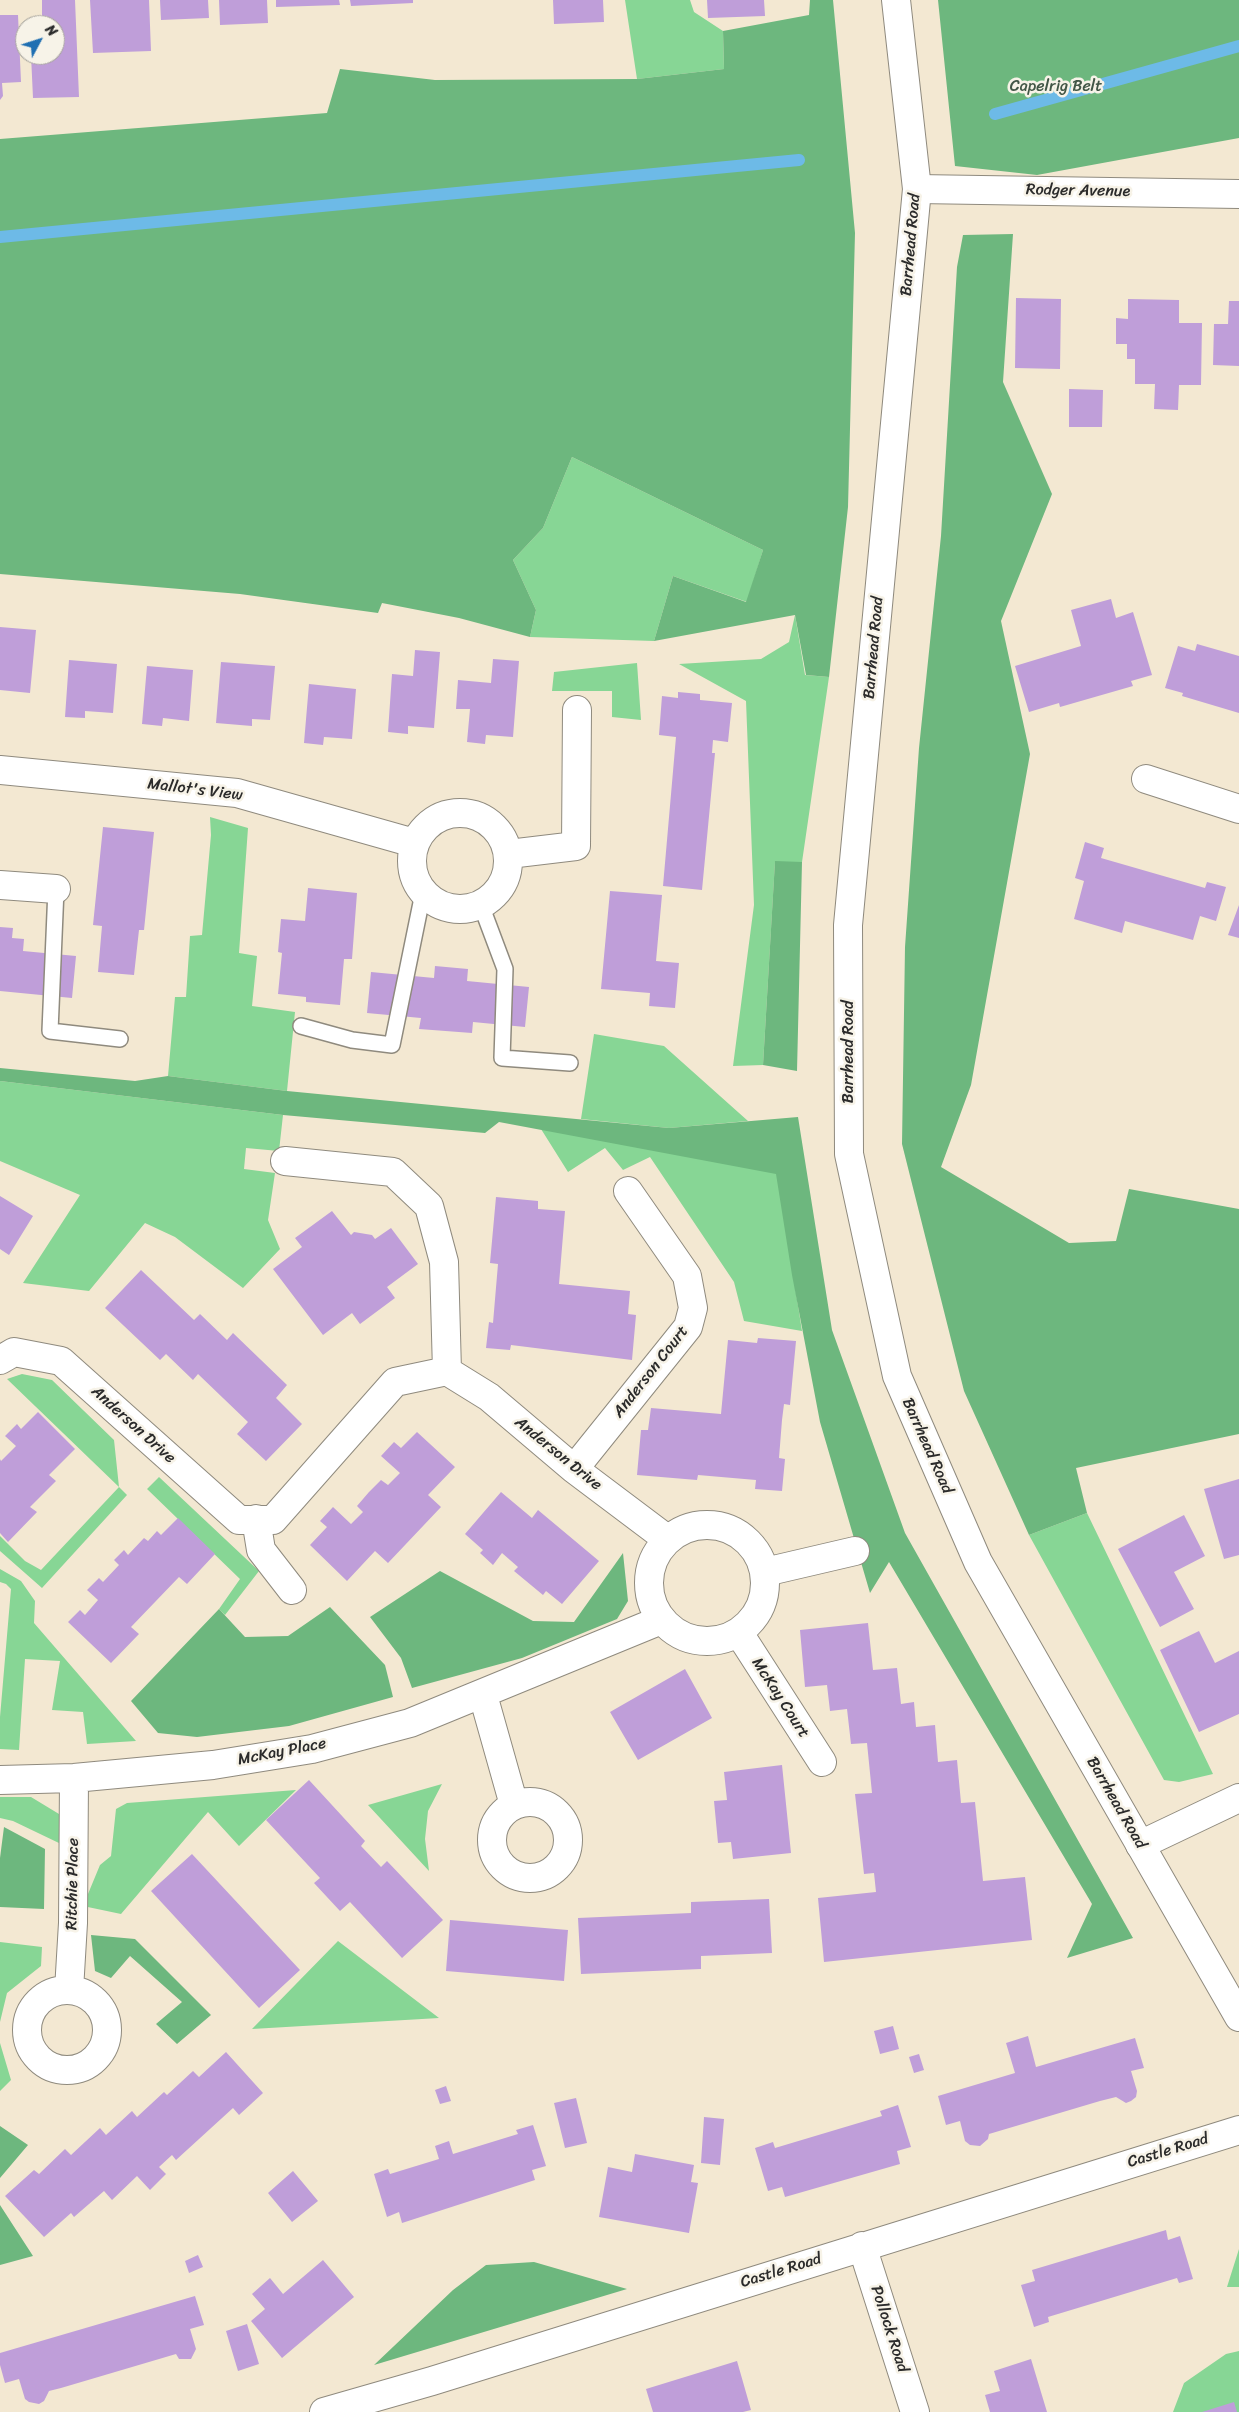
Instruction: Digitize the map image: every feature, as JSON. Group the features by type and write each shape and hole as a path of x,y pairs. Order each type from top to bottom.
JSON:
{"street":[{"name":"Barrhead Road","path":"896,0 917,189 848,925 849,1154 897,1376 978,1562 1239,2017"},
{"name":"Rodger Avenue","path":"917,189 1239,194"},
{"path":"508,854 576,846 577,710"},
{"name":"Mallot's View","path":"0,770 237,793 414,843"},
{"path":"1146,779 1239,809"},
{"path":"463,812 479,816 493,825 503,838 508,854 508,870 503,885 493,897 481,905 466,910 450,909 435,903 423,893 415,880 412,864 414,843 431,822 446,814 463,812"},
{"path":"0,885 56,889"},
{"path":"285,1161 393,1172 428,1206 444,1262 447,1371"},
{"name":"Anderson Court","path":"574,1469 688,1327 693,1308 687,1276 628,1191"},
{"name":"Anderson Drive","path":"0,1360 14,1352 61,1360 239,1520 273,1520 396,1382 447,1371 489,1397 574,1469 667,1539"},
{"path":"256,1519 261,1550 292,1590"},
{"path":"699,1525 717,1525 734,1530 749,1540 759,1555 765,1572 766,1589 762,1606 752,1622 738,1633 723,1640 706,1642 689,1639 674,1631 661,1620 651,1596 650,1570 656,1553 667,1539 682,1530 699,1525"},
{"path":"765,1572 855,1551"},
{"name":"McKay Place","path":"0,1780 74,1778 213,1765 312,1748 410,1723 483,1695 661,1620"},
{"name":"McKay Court","path":"738,1633 822,1762"},
{"path":"483,1695 514,1805"},
{"name":"Ritchie Place","path":"69,1990 73,1923 74,1778"},
{"path":"1140,1845 1239,1798"},
{"name":"Castle Road","path":"324,2412 442,2378 1239,2130"},
{"name":"Pollock Road","path":"862,2246 915,2412"}],"lane":[{"path":"56,889 50,1031 120,1039"},
{"path":"301,1026 352,1040 392,1045 423,893"},
{"path":"481,905 505,969 502,1058 570,1063"}],"green space":[{"path":"625,0 690,0 694,12 723,31 724,69 637,79"},
{"path":"810,0 833,0 855,233 848,507 829,677 806,675 795,615 654,641 673,576 746,602 763,550 572,457 543,528 513,560 536,610 530,637 459,618 382,603 378,613 240,594 0,574 0,139 327,113 340,69 435,80 637,79 724,69 723,31 809,15"},
{"name":"Capelrig Belt","path":"938,0 1239,0 1239,138 1037,175 955,166"},
{"path":"1013,234 1003,382 1052,494 1001,621 1030,754 971,1085 941,1167 1069,1243 1116,1241 1129,1189 1239,1209 1239,1434 1076,1468 1087,1513 1029,1535 964,1391 902,1144 905,947 919,748 941,536 957,267 963,235"},
{"path":"572,457 763,550 747,602 673,576 654,641 530,637 536,610 513,560 543,528"},
{"path":"795,615 805,675 829,677 802,862 775,862 763,1065 733,1066 754,905 746,701 679,664 761,659 789,642"},
{"path":"637,663 641,720 612,717 612,691 552,691 554,672"},
{"path":"210,817 248,828 239,953 257,956 252,1006 295,1012 287,1091 168,1076 175,997 186,997 190,936 202,935 211,835"},
{"path":"775,861 802,862 797,1071 763,1065"},
{"path":"594,1034 664,1046 748,1121 669,1128 581,1119"},
{"path":"0,1068 135,1081 168,1076 287,1091 669,1128 798,1117 832,1330 905,1533 1133,1938 1067,1958 1092,1904 889,1562 870,1593 820,1422 792,1275 776,1174 499,1122 485,1133 283,1115 0,1081"},
{"path":"0,1081 283,1115 279,1151 246,1148 244,1169 275,1173 268,1220 280,1249 243,1288 175,1237 145,1223 89,1291 23,1283 80,1195 0,1161"},
{"path":"541,1129 777,1173 802,1331 744,1321 734,1282 650,1157 623,1170 605,1148 568,1172"},
{"path":"22,1374 52,1380 114,1440 119,1487 7,1379"},
{"path":"159,1477 259,1571 225,1615 219,1609 240,1579 147,1489"},
{"path":"119,1487 127,1495 42,1588 0,1551 0,1536 25,1561 41,1570"},
{"path":"1087,1513 1213,1774 1179,1782 1164,1780 1029,1535"},
{"path":"623,1553 628,1601 617,1619 522,1658 412,1688 401,1658 370,1617 440,1571 533,1621 574,1622"},
{"path":"0,1569 21,1581 35,1601 34,1623 136,1741 87,1744 83,1712 52,1710 60,1661 25,1659 19,1750 0,1749 0,1717 11,1589 6,1584 0,1582"},
{"path":"330,1607 385,1665 393,1697 289,1726 197,1737 158,1733 131,1701 219,1609 245,1637 288,1636"},
{"path":"442,1784 428,1811 425,1839 429,1871 368,1805"},
{"path":"296,1790 239,1846 208,1812 121,1914 83,1906 100,1865 111,1856 116,1809 127,1803"},
{"path":"0,1797 31,1797 59,1814 61,1844 13,1821 0,1818"},
{"path":"4,1827 45,1849 44,1909 0,1907 0,1858"},
{"path":"91,1935 135,1939 211,2015 177,2044 156,2024 182,2002 130,1956 111,1978 95,1971"},
{"path":"338,1941 439,2018 252,2029"},
{"path":"0,1942 42,1947 41,1966 7,1993 0,2022"},
{"path":"0,2043 11,2080 0,2091"},
{"path":"0,2126 28,2145 0,2178"},
{"path":"0,2205 33,2256 0,2265"},
{"path":"1239,2249 1239,2287 1227,2287"},
{"path":"534,2262 627,2289 374,2365 453,2290 486,2265"},
{"path":"1239,2351 1239,2412 1173,2412 1184,2383 1226,2354"}],"building":[{"path":"42,0 75,0 79,97 33,98 31,65 65,65 65,15 42,15"},
{"path":"90,0 149,0 151,51 93,53"},
{"path":"160,0 208,0 209,18 161,20"},
{"path":"219,0 267,0 268,23 220,25"},
{"path":"276,0 339,0 340,5 276,7"},
{"path":"350,0 413,0 413,3 351,6"},
{"path":"553,0 603,0 604,22 554,24"},
{"path":"707,0 764,0 765,16 708,18"},
{"path":"0,15 15,15 15,65 20,65 21,82 2,83 3,96 0,100"},
{"path":"1016,298 1061,299 1060,369 1015,368"},
{"path":"1128,299 1179,300 1179,323 1202,323 1201,385 1179,385 1178,410 1154,409 1155,384 1135,384 1135,359 1127,359 1127,344 1116,344 1116,318 1128,319"},
{"path":"1229,301 1239,301 1239,366 1213,365 1214,324 1228,324"},
{"path":"1069,389 1103,390 1102,427 1069,427"},
{"path":"1111,599 1116,618 1133,612 1152,675 1131,681 1133,686 1060,707 1059,703 1029,712 1015,666 1081,646 1071,610"},
{"path":"0,627 36,630 30,693 0,690"},
{"path":"1197,644 1239,656 1239,713 1182,696 1183,693 1165,688 1178,646 1195,651"},
{"path":"415,650 440,652 434,728 408,726 408,734 388,732 392,674 413,676"},
{"path":"493,659 519,661 513,737 486,735 485,744 467,742 470,709 456,709 458,680 491,683"},
{"path":"69,660 117,664 113,713 85,711 85,718 65,717"},
{"path":"221,662 275,666 270,720 252,719 252,726 216,723"},
{"path":"147,666 193,670 189,721 163,718 162,726 142,724"},
{"path":"309,684 356,689 352,739 324,737 323,745 304,743"},
{"path":"678,692 700,694 700,700 732,703 728,742 713,740 712,753 715,753 702,890 663,886 676,737 659,735 662,696 678,698"},
{"path":"103,827 154,832 144,930 139,930 134,975 98,972 102,926 93,925"},
{"path":"1085,842 1104,848 1101,858 1205,888 1207,882 1226,887 1216,921 1200,916 1193,940 1125,921 1122,933 1074,919 1084,881 1075,878"},
{"path":"308,888 357,893 352,959 344,959 340,1005 306,1002 306,997 278,994 282,953 278,952 281,919 305,921"},
{"path":"610,891 662,895 656,961 679,963 675,1008 649,1006 650,993 601,989"},
{"path":"1239,905 1239,938 1228,935"},
{"path":"0,927 13,928 12,938 24,939 23,951 76,956 72,998 0,991"},
{"path":"435,966 468,969 467,981 529,987 525,1027 473,1022 472,1033 419,1029 421,1018 367,1013 371,972 434,978"},
{"path":"0,1196 33,1216 9,1255 0,1249"},
{"path":"496,1197 538,1201 538,1209 565,1211 559,1284 630,1291 628,1314 636,1315 632,1360 511,1345 510,1350 486,1348 489,1322 493,1323 498,1264 490,1263"},
{"path":"332,1211 351,1235 354,1232 372,1235 375,1239 391,1228 418,1264 387,1287 395,1298 360,1324 352,1313 323,1335 273,1269 302,1247 295,1238"},
{"path":"141,1270 194,1320 200,1314 227,1340 233,1333 287,1385 276,1398 302,1424 266,1461 237,1434 248,1422 198,1374 193,1380 166,1354 160,1360 105,1308"},
{"path":"758,1338 796,1341 790,1405 784,1404 782,1420 779,1458 785,1459 782,1491 755,1489 756,1480 698,1475 697,1480 637,1475 641,1430 648,1430 651,1408 721,1414 728,1340 757,1343"},
{"path":"38,1412 75,1449 49,1475 56,1481 30,1507 37,1512 8,1542 0,1533 0,1459 1,1461 16,1446 5,1436 17,1424 21,1429"},
{"path":"417,1432 455,1467 428,1495 441,1507 388,1563 375,1551 347,1581 310,1545 327,1527 320,1521 333,1507 351,1524 363,1512 357,1506 369,1492 381,1480 388,1485 400,1473 381,1456 394,1442 401,1448"},
{"path":"1239,1479 1239,1555 1224,1559 1204,1489"},
{"path":"501,1492 532,1518 538,1510 599,1561 562,1604 546,1591 543,1595 514,1571 518,1567 502,1553 493,1565 480,1553 483,1550 465,1534"},
{"path":"1184,1515 1205,1556 1174,1572 1194,1609 1160,1627 1118,1549"},
{"path":"178,1518 215,1554 187,1584 179,1577 131,1627 139,1634 111,1663 68,1622 80,1610 85,1615 98,1600 87,1590 99,1578 103,1582 119,1565 114,1560 124,1550 128,1555 144,1538 148,1541 157,1531 161,1535"},
{"path":"868,1623 873,1670 897,1668 901,1704 914,1702 916,1727 935,1725 938,1762 957,1760 961,1803 975,1802 983,1881 1025,1877 1032,1940 824,1962 818,1898 876,1892 874,1873 864,1874 855,1794 872,1793 867,1743 851,1744 847,1709 830,1711 827,1685 805,1687 800,1630"},
{"path":"1199,1631 1215,1663 1239,1651 1239,1714 1199,1732 1160,1650"},
{"path":"685,1669 712,1718 638,1760 610,1712"},
{"path":"782,1765 791,1853 733,1859 731,1842 718,1843 714,1801 727,1800 724,1772"},
{"path":"309,1780 365,1841 361,1846 381,1867 387,1861 443,1920 402,1958 350,1902 340,1911 314,1883 320,1878 266,1820"},
{"path":"192,1854 300,1970 259,2008 151,1891"},
{"path":"769,1899 772,1953 701,1956 701,1969 581,1974 578,1918 691,1913 691,1902"},
{"path":"450,1920 568,1930 564,1981 446,1971"},
{"path":"893,2026 899,2049 880,2054 874,2031"},
{"path":"1028,2036 1036,2067 1135,2038 1144,2068 1131,2071 1137,2091 1136,2097 1126,2103 1116,2097 1100,2101 989,2134 988,2139 980,2146 970,2145 965,2141 960,2121 946,2125 938,2096 1015,2073 1006,2043"},
{"path":"226,2052 263,2093 239,2115 233,2108 176,2160 172,2155 159,2167 166,2174 150,2190 137,2176 112,2200 104,2191 74,2217 71,2213 44,2237 5,2196 34,2170 39,2174 65,2149 71,2155 100,2128 106,2135 132,2111 137,2117 164,2092 167,2095 193,2071 199,2077"},
{"path":"919,2054 924,2070 914,2073 909,2057"},
{"path":"446,2086 451,2101 440,2104 435,2090"},
{"path":"576,2098 587,2143 565,2148 554,2103"},
{"path":"898,2105 911,2147 897,2151 900,2164 785,2197 782,2187 768,2191 755,2148 773,2142 775,2148 882,2116 880,2111"},
{"path":"704,2117 724,2119 720,2165 701,2163"},
{"path":"533,2125 546,2166 532,2170 535,2180 402,2223 399,2212 387,2217 374,2174 388,2169 390,2174 439,2159 435,2146 449,2141 453,2154 518,2134 516,2130"},
{"path":"635,2154 694,2165 691,2182 698,2183 689,2233 599,2217 608,2167 632,2172"},
{"path":"293,2171 318,2201 292,2222 268,2193"},
{"path":"1166,2230 1168,2240 1180,2236 1193,2279 1179,2283 1177,2278 1048,2317 1049,2322 1034,2327 1021,2285 1035,2281 1032,2270"},
{"path":"198,2255 203,2267 189,2273 185,2261"},
{"path":"323,2260 354,2297 282,2358 251,2321 265,2309 252,2294 270,2278 283,2294"},
{"path":"195,2296 204,2325 190,2329 196,2349 191,2359 179,2359 176,2354 49,2391 44,2401 39,2404 25,2399 19,2379 5,2383 0,2365 0,2353"},
{"path":"247,2324 259,2364 238,2371 226,2331"},
{"path":"1031,2359 1047,2412 990,2412 985,2395 1000,2391 994,2371"},
{"path":"737,2361 751,2410 743,2412 653,2412 646,2389"},
{"path":"1234,2402 1237,2412 1202,2412"}],"waterway":[{"path":"995,114 1239,46"},
{"path":"0,237 799,160"}]}
